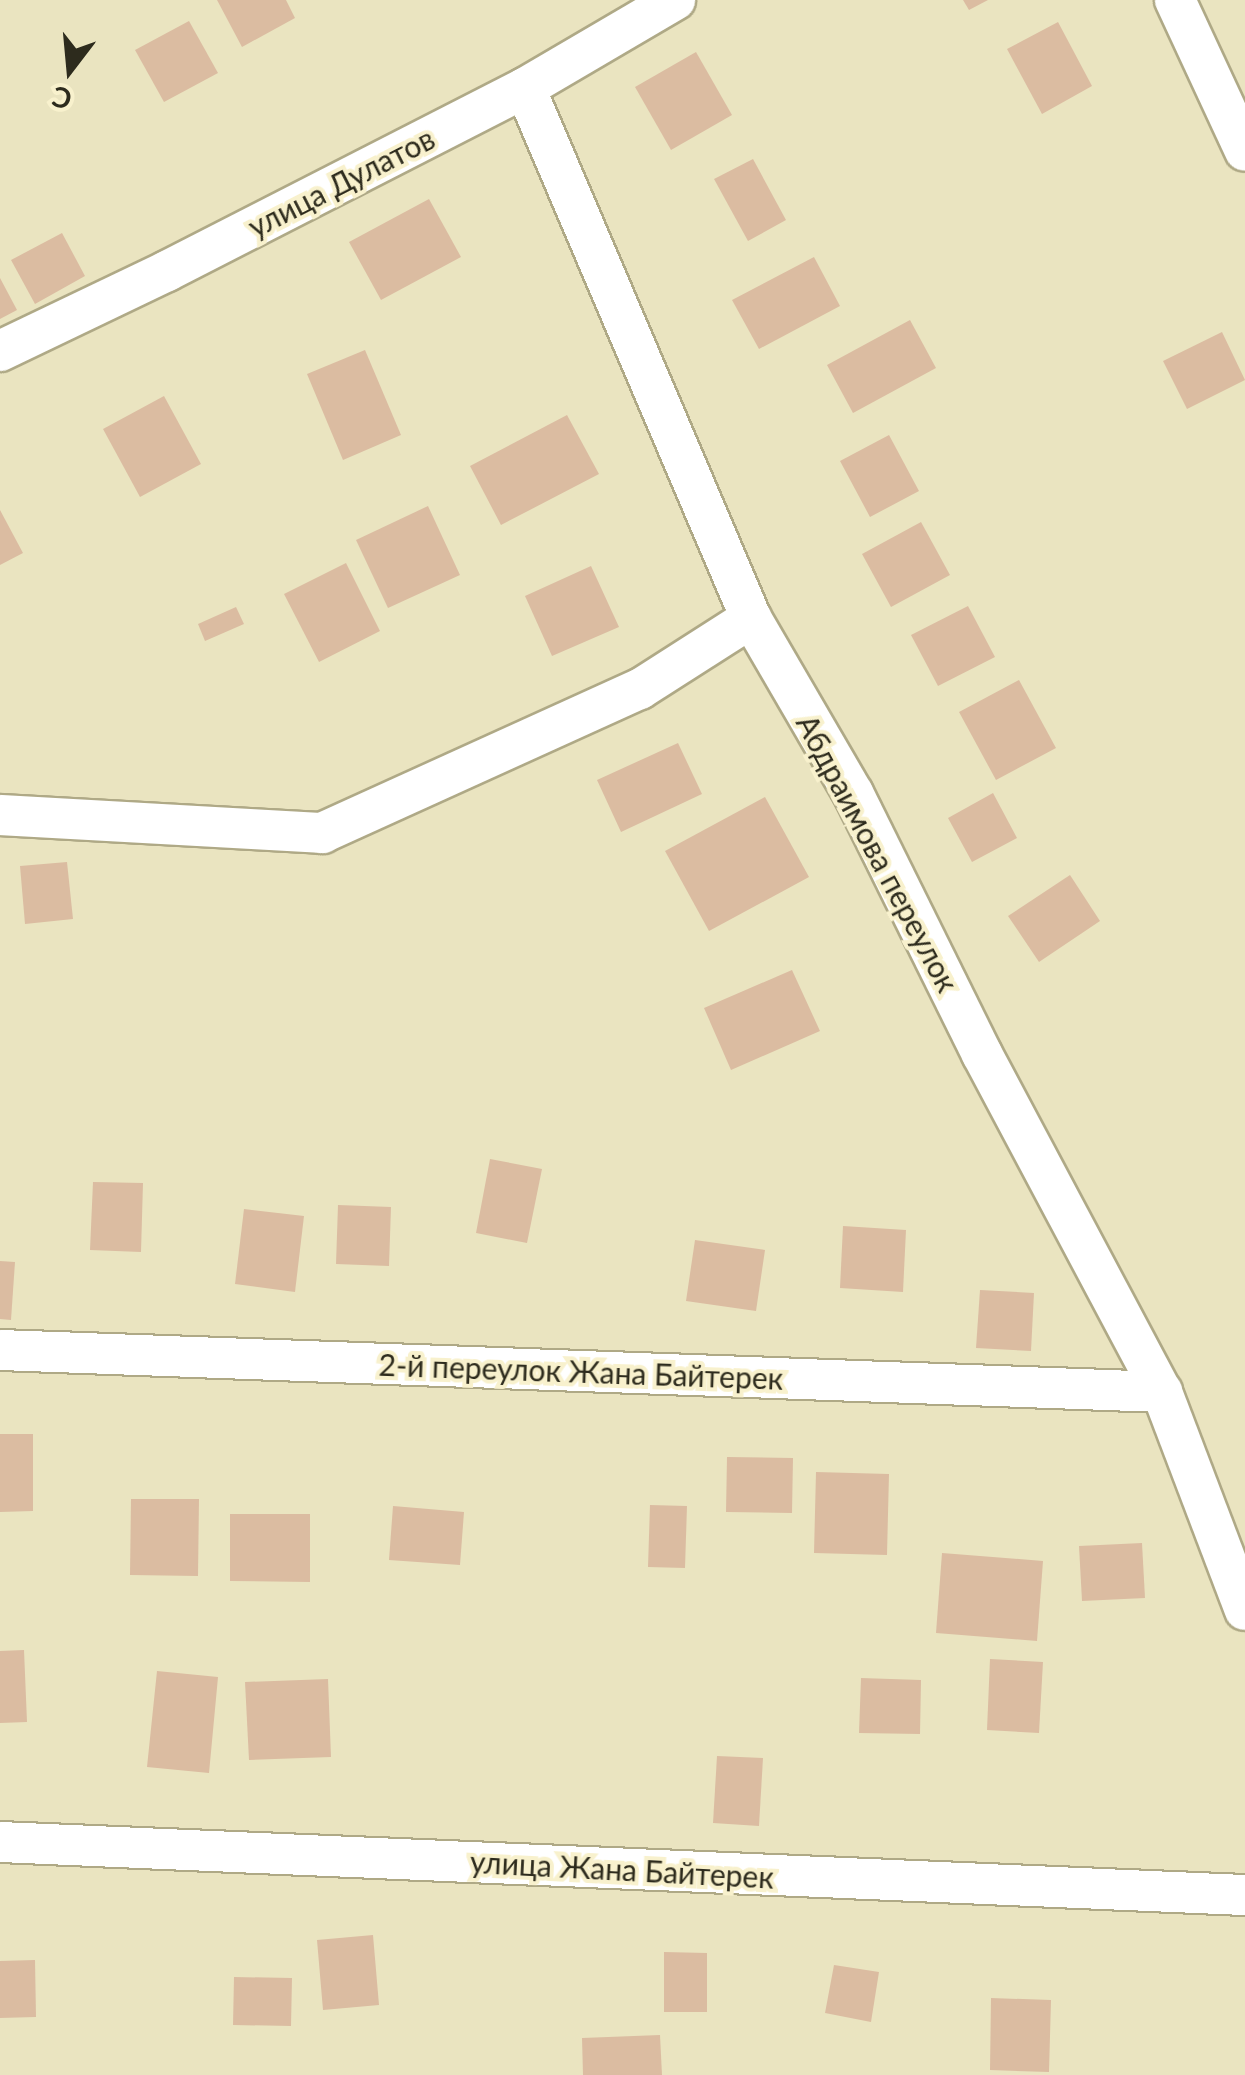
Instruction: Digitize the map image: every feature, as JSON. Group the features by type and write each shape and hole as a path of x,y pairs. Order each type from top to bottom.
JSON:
{"street":[{"name":"улица Дулатов","path":"0,351 168,272 525,88 675,0"},
{"path":"1175,0 1245,151"},
{"name":"Абдраимова переулок","path":"525,88 751,618 852,793 982,1054 1162,1392 1245,1610"},
{"path":"0,815 322,833 640,689 751,618"},
{"name":"2-й переулок Жана Байтерек","path":"0,1350 1162,1392"},
{"name":"улица Жана Байтерек","path":"0,1842 1245,1895"}],"building":[{"path":"217,0 286,0 295,18 242,47"},
{"path":"963,0 988,0 969,10"},
{"path":"189,21 218,73 164,102 135,50"},
{"path":"1058,22 1092,86 1042,114 1007,49"},
{"path":"696,52 732,115 671,150 635,87"},
{"path":"753,159 786,220 748,241 714,179"},
{"path":"429,199 461,257 381,300 349,242"},
{"path":"62,233 85,276 35,304 11,260"},
{"path":"814,257 840,306 759,349 732,300"},
{"path":"0,278 17,310 0,319"},
{"path":"910,320 936,368 853,413 827,365"},
{"path":"1222,332 1245,380 1187,409 1163,361"},
{"path":"365,350 401,435 343,460 307,374"},
{"path":"164,396 201,464 140,497 103,429"},
{"path":"567,415 599,474 501,525 470,466"},
{"path":"889,435 919,491 870,517 840,461"},
{"path":"428,506 460,575 388,608 356,540"},
{"path":"0,510 23,553 0,565"},
{"path":"921,522 950,575 891,607 862,554"},
{"path":"346,563 380,631 319,662 284,594"},
{"path":"591,566 619,627 552,656 525,596"},
{"path":"968,606 995,657 938,686 911,635"},
{"path":"236,607 244,624 205,641 198,624"},
{"path":"1019,680 1056,748 996,780 959,712"},
{"path":"678,743 702,794 621,832 597,780"},
{"path":"993,793 1017,838 972,862 948,818"},
{"path":"765,797 809,877 709,931 665,851"},
{"path":"67,862 73,919 25,924 20,866"},
{"path":"1070,875 1100,921 1039,962 1008,916"},
{"path":"792,970 820,1031 731,1070 704,1008"},
{"path":"490,1159 542,1169 527,1243 476,1233"},
{"path":"93,1182 143,1183 141,1252 90,1250"},
{"path":"338,1205 391,1207 389,1266 336,1264"},
{"path":"244,1209 304,1216 295,1292 235,1284"},
{"path":"843,1226 906,1230 903,1292 840,1288"},
{"path":"695,1240 765,1250 756,1311 686,1301"},
{"path":"0,1261 15,1262 11,1320 0,1319"},
{"path":"980,1290 1034,1293 1031,1351 976,1348"},
{"path":"0,1434 33,1434 33,1511 0,1512"},
{"path":"727,1457 793,1458 792,1513 726,1512"},
{"path":"816,1472 889,1474 887,1555 814,1553"},
{"path":"131,1499 199,1499 198,1576 130,1575"},
{"path":"650,1505 687,1506 685,1568 648,1567"},
{"path":"393,1506 464,1512 460,1565 389,1560"},
{"path":"230,1514 310,1514 310,1582 230,1581"},
{"path":"1142,1543 1145,1598 1082,1601 1079,1546"},
{"path":"942,1553 1043,1561 1037,1641 936,1633"},
{"path":"24,1650 27,1722 0,1723 0,1651"},
{"path":"990,1659 1043,1662 1039,1733 987,1730"},
{"path":"157,1671 218,1677 209,1773 147,1767"},
{"path":"861,1678 921,1680 920,1734 859,1733"},
{"path":"328,1679 331,1757 249,1760 245,1682"},
{"path":"717,1756 763,1758 759,1826 713,1823"},
{"path":"373,1935 379,2005 323,2010 317,1940"},
{"path":"664,1952 707,1953 707,2012 664,2012"},
{"path":"35,1960 36,2017 0,2018 0,1961"},
{"path":"834,1965 879,1972 871,2022 825,2013"},
{"path":"234,1977 292,1978 291,2026 233,2025"},
{"path":"991,1998 1051,2000 1049,2072 990,2070"},
{"path":"660,2035 662,2075 583,2075 582,2038"}]}
